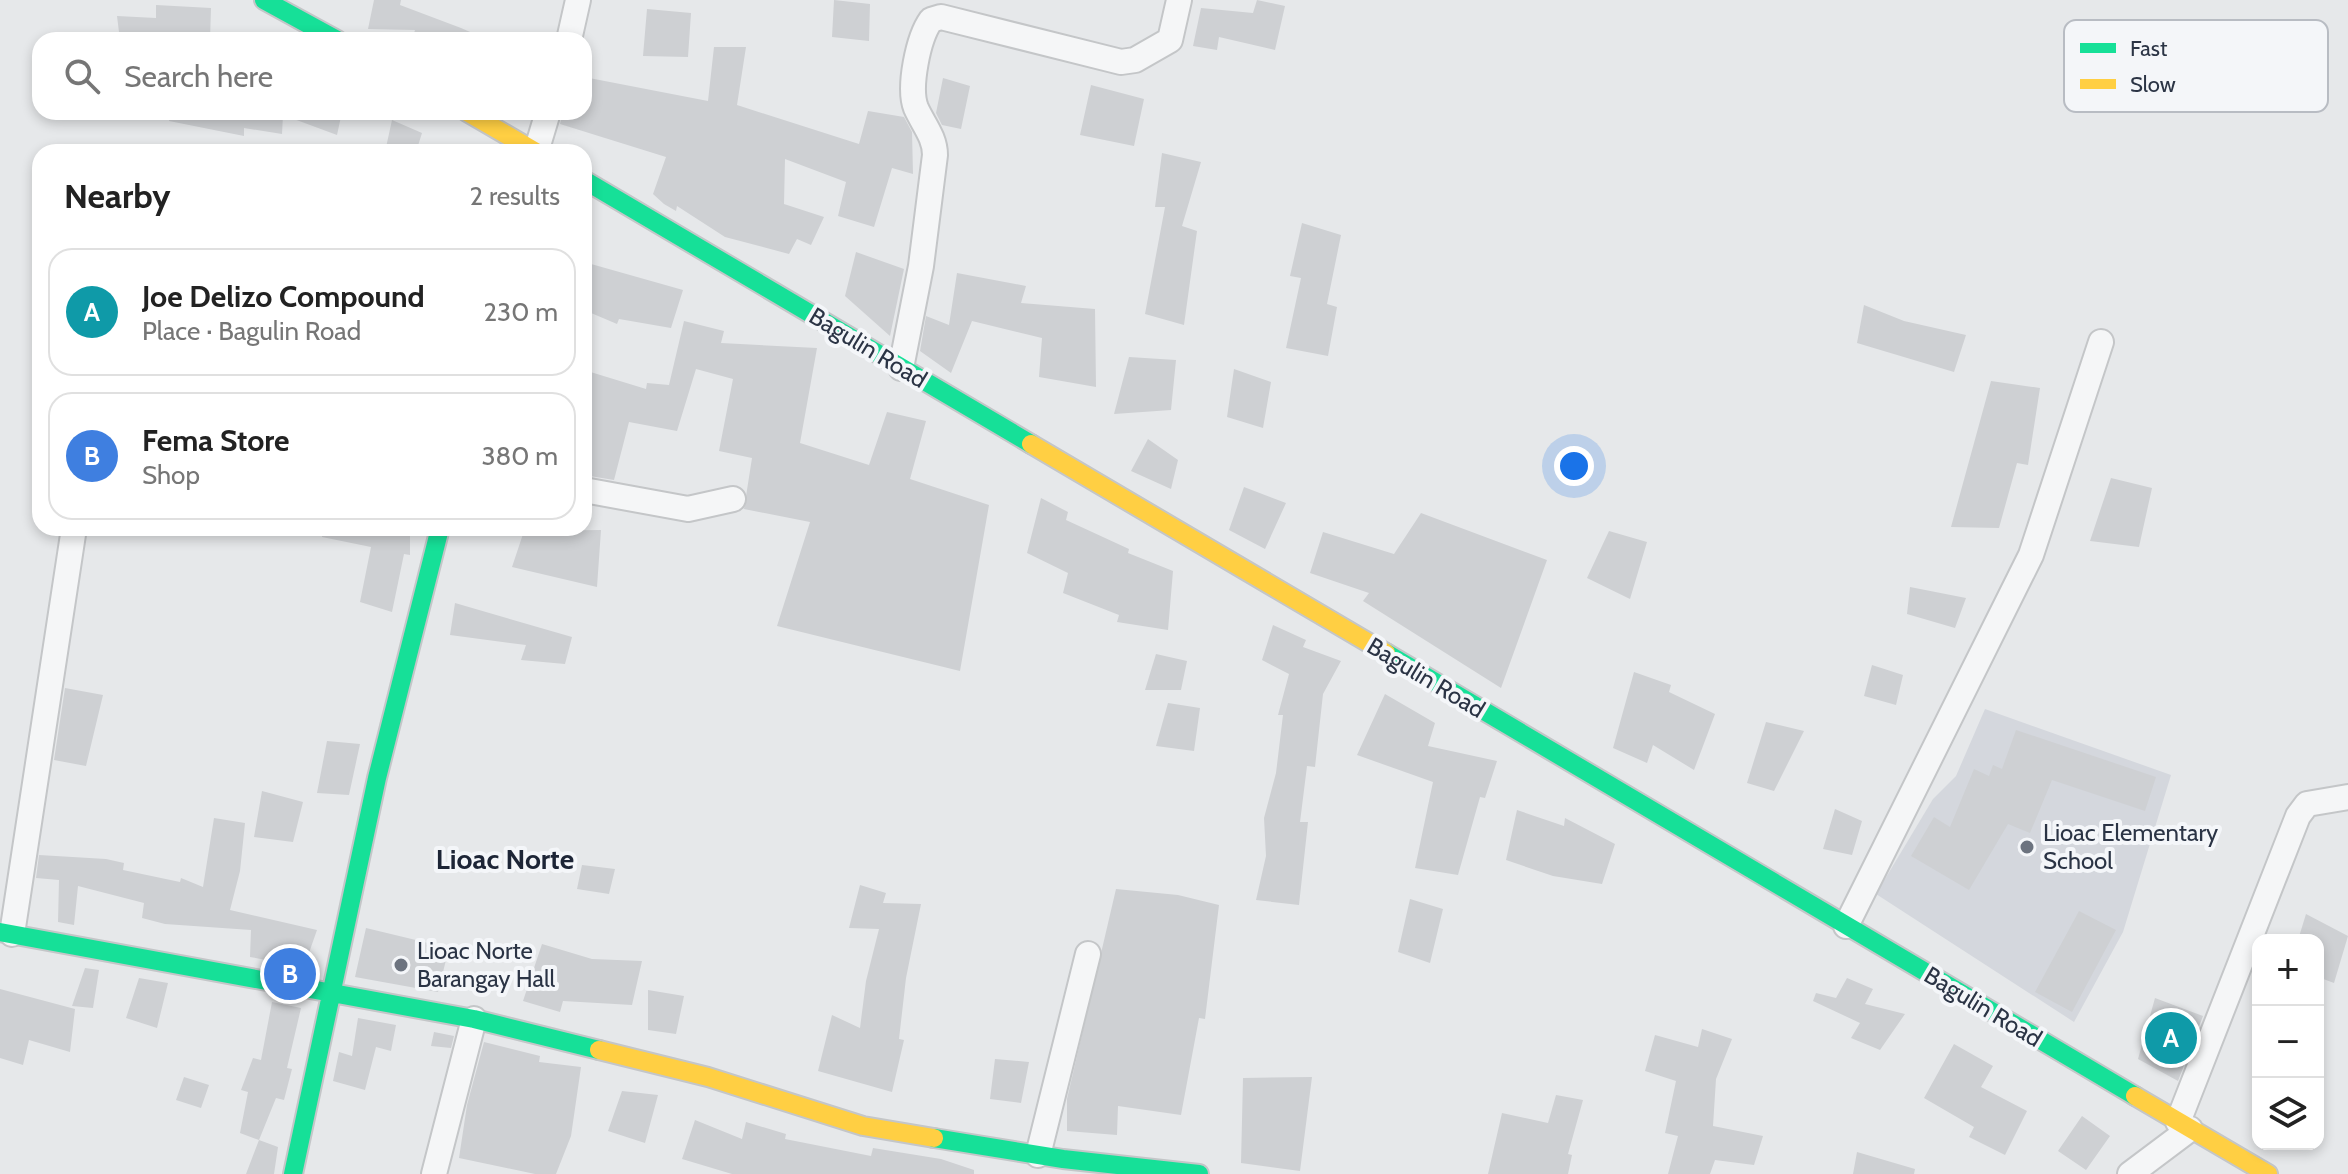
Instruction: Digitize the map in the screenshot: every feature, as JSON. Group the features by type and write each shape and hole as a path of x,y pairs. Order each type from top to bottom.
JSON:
{"main road":[{"path":"264,0 322,32"},
{"path":"481,120 522,144"},
{"name":"Bagulin Road","path":"592,185 2268,1174"},
{"path":"293,1174 377,778 438,536"},
{"path":"6,933 474,1019 708,1077 863,1126 1038,1155 1199,1174"}],"street":[{"path":"571,32 578,0"},
{"path":"901,368 921,266 935,155 935,146 913,98 919,55 931,20 941,17 1090,56 1128,62 1170,40 1179,0"},
{"path":"538,144 546,120"},
{"path":"1846,926 2031,555 2101,342"},
{"path":"592,491 688,509 733,499"},
{"path":"6,933 73,536"},
{"path":"2130,1174 2184,1126 2298,816 2307,804 2348,797"},
{"path":"1038,1155 1088,954"},
{"path":"434,1174 474,1019"}],"shaded area":[{"name":"Lioac Elementary School","path":"1985,709 2171,775 2123,932 2074,1022 1876,894 1933,799 1956,776"}],"building":[{"path":"374,0 401,0 400,5 470,32 414,32 368,29"},
{"path":"834,0 870,4 869,41 832,37"},
{"path":"1257,0 1285,6 1275,50 1219,37 1217,50 1193,46 1201,8 1253,13"},
{"path":"156,5 211,8 210,32 119,32 117,16 156,18"},
{"path":"647,9 691,13 688,57 643,56"},
{"path":"714,47 746,47 737,105 859,144 868,111 904,117 912,132 913,174 892,168 874,227 838,216 846,182 785,159 784,204 824,217 811,245 797,239 789,254 725,237 677,206 676,211 664,204 653,194 666,157 560,124 561,120 592,120 592,79 708,101"},
{"path":"943,78 970,86 961,129 942,125 936,113"},
{"path":"1091,85 1144,99 1134,146 1080,135"},
{"path":"283,120 282,134 244,128 244,136 169,121"},
{"path":"296,120 340,120 337,135"},
{"path":"392,120 422,133 419,144 387,144"},
{"path":"1162,153 1201,162 1182,226 1197,231 1184,325 1145,314 1165,207 1155,207"},
{"path":"1302,223 1341,235 1327,304 1337,307 1328,356 1286,348 1301,278 1290,276"},
{"path":"856,252 904,269 890,336 845,296"},
{"path":"592,264 683,290 671,328 619,319 617,324 592,313"},
{"path":"957,273 1026,286 1021,303 1095,309 1096,387 1039,377 1042,338 972,321 951,373 920,351 926,316 949,325"},
{"path":"1864,305 1904,321 1966,335 1954,372 1857,343"},
{"path":"684,321 724,331 721,343 817,348 800,443 869,465 887,412 926,421 910,479 989,505 960,671 777,626 810,522 744,509 752,458 719,451 733,379 696,369 677,431 629,422 614,480 592,476 592,372 646,389 647,383 669,385"},
{"path":"1129,357 1176,360 1171,410 1114,414"},
{"path":"1234,369 1271,382 1263,428 1227,417"},
{"path":"1991,381 2040,388 2028,465 2017,463 1999,528 1951,527"},
{"path":"1148,439 1178,460 1171,489 1131,471"},
{"path":"2111,478 2152,488 2139,547 2090,541"},
{"path":"1244,487 1286,503 1265,549 1229,530"},
{"path":"1041,498 1068,512 1066,520 1129,549 1128,553 1173,571 1168,630 1117,622 1119,615 1063,593 1068,573 1027,553"},
{"path":"1421,513 1547,560 1501,688 1363,601 1369,593 1310,573 1323,532 1394,554"},
{"path":"592,530 601,530 597,587 512,567 522,536 592,536"},
{"path":"1609,531 1647,542 1630,599 1587,578"},
{"path":"410,536 410,555 404,554 392,612 360,602 371,547 322,537"},
{"path":"1910,587 1966,598 1955,628 1907,614"},
{"path":"455,603 572,637 565,664 521,660 526,645 450,635"},
{"path":"1273,625 1306,640 1303,647 1341,661 1323,694 1315,767 1307,766 1300,822 1308,822 1299,905 1256,900 1266,856 1264,818 1276,773 1283,715 1278,715 1289,674 1262,660"},
{"path":"1156,654 1187,661 1181,690 1145,690"},
{"path":"1872,665 1903,675 1896,705 1864,696"},
{"path":"1634,672 1671,685 1669,692 1715,714 1694,770 1653,745 1647,763 1613,748"},
{"path":"65,688 103,695 86,766 54,760"},
{"path":"1385,694 1435,723 1428,746 1497,761 1485,798 1480,797 1458,875 1415,868 1433,782 1357,755"},
{"path":"1168,703 1200,708 1194,751 1156,746"},
{"path":"1766,722 1804,731 1774,791 1747,783"},
{"path":"2016,730 2156,777 2145,811 2052,780 2030,833 2008,824 1969,890 1911,856 1934,817 1950,827 1974,769 1989,776 1993,765 2002,769"},
{"path":"327,741 360,744 349,795 317,793"},
{"path":"262,791 303,802 293,842 254,837"},
{"path":"1835,809 1862,821 1852,855 1823,849"},
{"path":"1517,810 1564,826 1565,818 1615,844 1602,884 1553,876 1506,860"},
{"path":"214,818 245,823 240,871 230,910 317,930 304,967 250,957 251,930 165,924 142,918 144,903 78,886 74,925 58,922 59,880 36,878 39,855 106,859 124,863 123,870 180,882 181,878 203,887"},
{"path":"582,865 615,869 609,894 577,889"},
{"path":"860,885 886,893 883,903 921,904 906,978 899,1039 904,1040 892,1092 818,1071 832,1015 860,1028 866,981 879,929 849,928"},
{"path":"1116,889 1178,895 1219,905 1205,1019 1199,1018 1181,1115 1118,1106 1117,1135 1067,1131 1067,1099"},
{"path":"1410,899 1443,909 1430,963 1398,952"},
{"path":"2079,911 2116,930 2072,1012 2035,992"},
{"path":"2306,914 2348,936 2334,983 2324,979 2324,934 2300,934"},
{"name":"Lioac Norte Barangay Hall","path":"366,928 449,948 438,992 355,977"},
{"path":"542,944 592,959 642,961 632,1005 563,1001 560,1012 523,1001"},
{"path":"85,968 99,970 93,1008 72,1006"},
{"path":"139,978 168,983 157,1028 126,1018"},
{"path":"1847,978 1873,989 1865,1004 1905,1014 1880,1050 1851,1038 1860,1023 1813,1001 1816,993 1836,998"},
{"path":"0,989 75,1009 70,1052 29,1040 23,1065 0,1058"},
{"path":"648,990 684,996 676,1034 648,1030"},
{"path":"2155,998 2203,1016 2178,1081 2138,1059"},
{"path":"272,1002 301,1008 287,1068 292,1069 284,1100 276,1098 259,1140 240,1133 248,1092 241,1090 253,1058 261,1060"},
{"path":"358,1018 396,1025 391,1051 376,1047 365,1090 333,1081 339,1052 352,1056"},
{"path":"1702,1029 1732,1039 1716,1079 1713,1126 1763,1136 1754,1165 1715,1160 1710,1174 1668,1174 1678,1136 1665,1133 1676,1081 1645,1071 1655,1035 1698,1047"},
{"path":"434,1032 454,1036 451,1048 431,1046"},
{"path":"484,1042 540,1056 539,1062 581,1067 571,1136 556,1174 535,1174 459,1158 467,1105"},
{"path":"1954,1044 1993,1066 1981,1087 2027,1111 2005,1155 1969,1137 1974,1127 1924,1098"},
{"path":"995,1059 1029,1062 1021,1103 990,1099"},
{"path":"184,1077 209,1085 201,1108 176,1100"},
{"path":"1312,1077 1300,1171 1241,1163 1243,1078"},
{"path":"622,1091 658,1095 645,1143 608,1131"},
{"path":"1556,1095 1583,1100 1568,1154 1572,1155 1568,1174 1488,1174 1502,1113 1548,1123"},
{"path":"2082,1116 2110,1136 2086,1170 2058,1151"},
{"path":"695,1120 742,1139 746,1122 786,1134 785,1139 871,1156 873,1148 941,1159 974,1170 974,1174 732,1174 682,1159"},
{"path":"259,1140 278,1147 274,1174 246,1174"},
{"path":"1857,1152 1915,1169 1914,1174 1853,1174"}],"traffic: fast":[{"path":"264,0 322,32"},
{"path":"592,185 1031,444"},
{"path":"293,1174 377,778 438,536"},
{"path":"1386,653 2135,1096"},
{"path":"0,932 474,1019 599,1050"},
{"path":"934,1138 1063,1159 1199,1174"}],"traffic: slow":[{"path":"481,120 522,144"},
{"path":"1031,444 1386,653"},
{"path":"599,1050 708,1077 863,1126 934,1138"},
{"path":"2135,1096 2268,1174"}],"place":[{"name":"Lioac Elementary School","path":"2027,847"},
{"name":"Lioac Norte Barangay Hall","path":"401,965"},
{"name":"Fema Store","path":"290,974"},
{"name":"Joe Delizo Compound","path":"2171,1038"}],"district":[{"name":"Lioac Norte","path":"505,859"}]}
